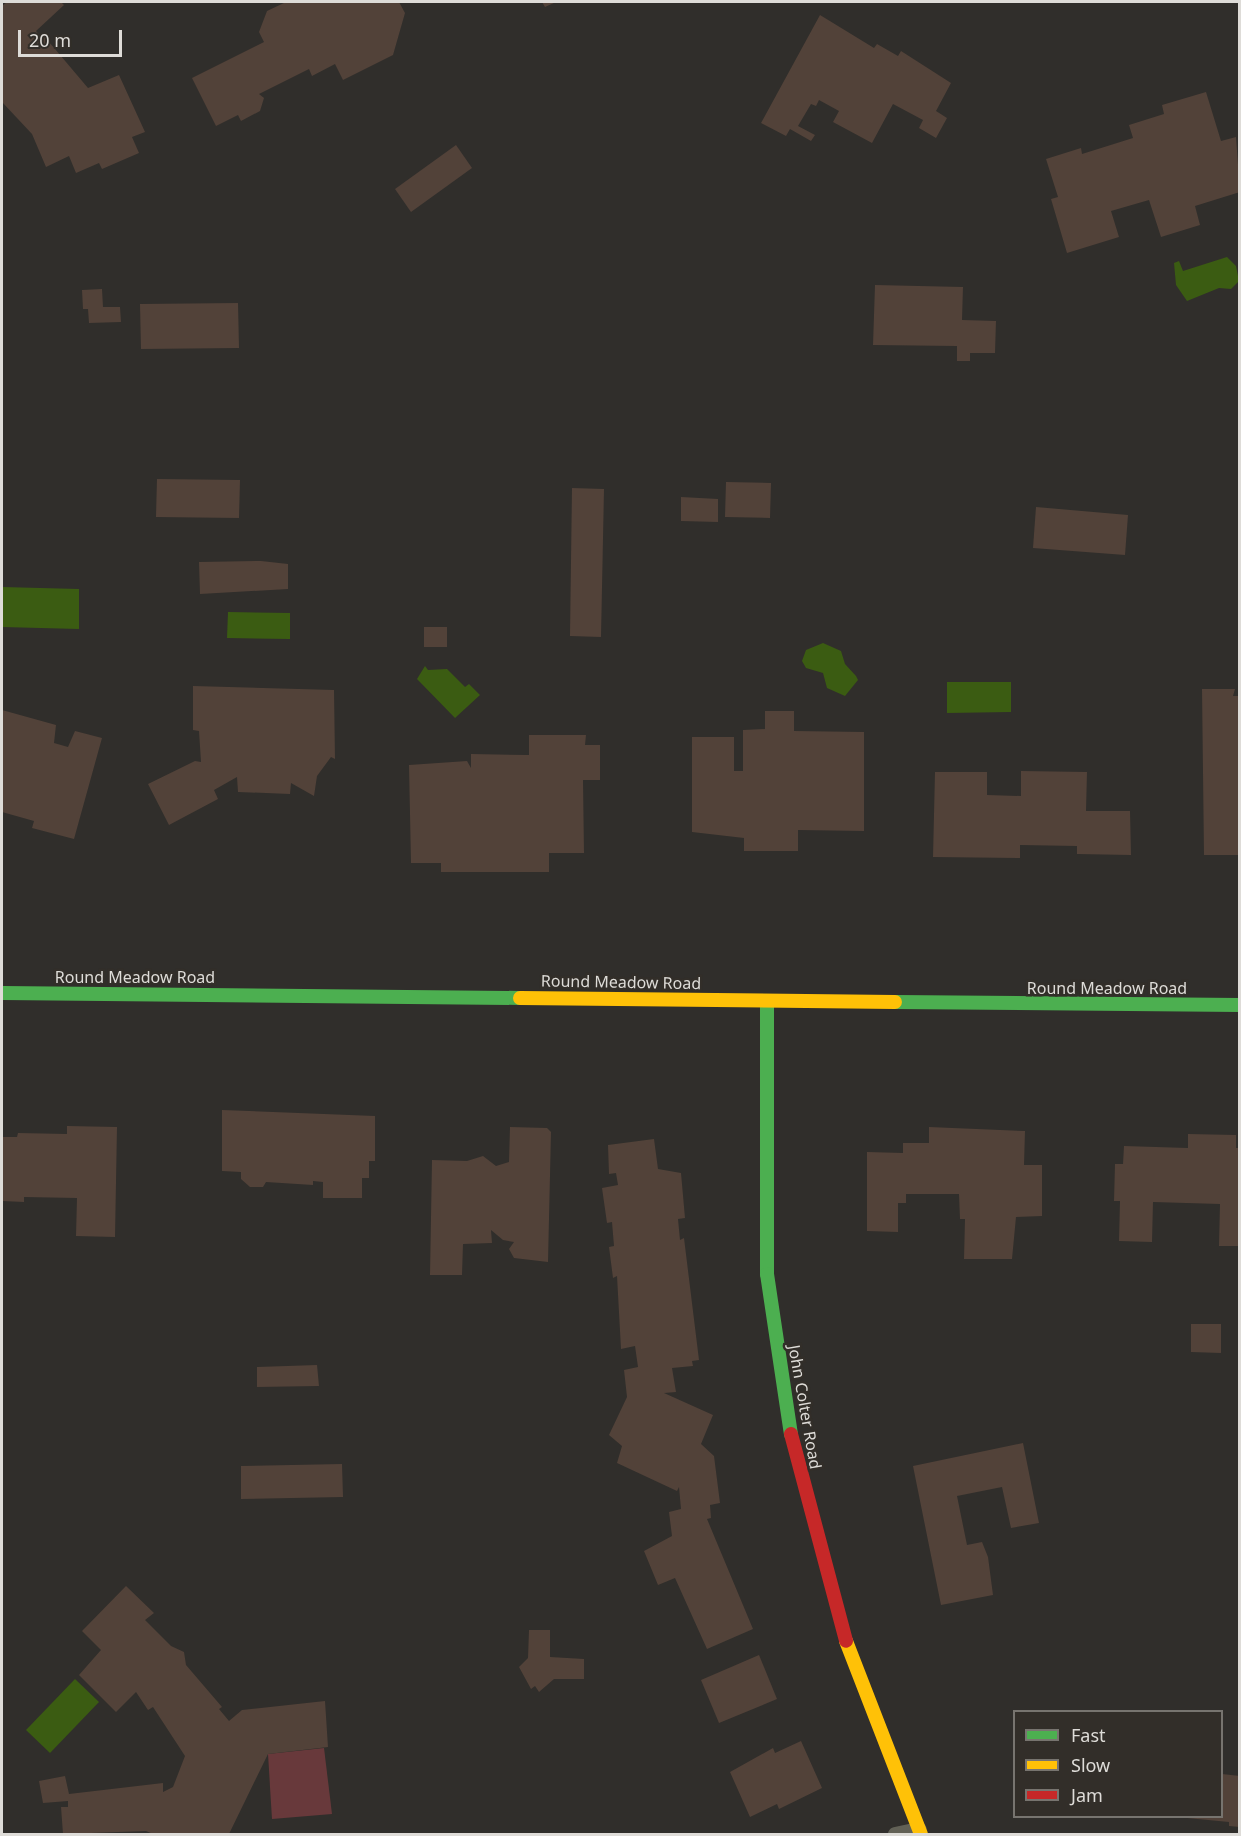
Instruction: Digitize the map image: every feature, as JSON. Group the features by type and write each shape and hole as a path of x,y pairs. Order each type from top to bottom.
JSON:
{"street":[{"name":"Round Meadow Road","path":"2,993 1239,1005"},
{"name":"John Colter Road","path":"767,1002 767,1274 794,1453 849,1653 920,1832"}],"lane":[{"path":"895,1834 920,1832"}],"shaded area":[{"path":"1227,257 1236,266 1239,281 1231,289 1219,288 1187,301 1176,285 1174,263 1179,261 1183,271"},
{"path":"2,587 79,589 79,629 2,627"},
{"path":"228,612 290,613 290,639 227,638"},
{"path":"823,643 841,651 845,664 858,680 845,696 827,688 823,673 806,668 802,661 806,650"},
{"path":"425,666 428,670 447,669 465,687 469,684 480,695 455,718 417,679"},
{"path":"947,682 1011,682 1011,712 947,713"},
{"path":"75,1679 99,1702 50,1753 26,1730"},
{"path":"324,1748 332,1814 272,1819 268,1754"}],"building":[{"path":"7,2 61,2 64,5 36,31 42,38 44,36 88,88 119,75 145,132 132,137 139,153 102,169 99,163 76,173 69,156 46,167 32,134 2,102 2,6"},
{"path":"286,2 399,2 405,13 393,55 343,80 335,64 312,76 309,69 259,94 264,98 260,111 241,121 238,115 216,126 192,78 264,42 259,32 267,11"},
{"path":"542,2 556,2 545,7"},
{"path":"820,15 874,48 877,44 898,56 901,51 951,83 936,111 947,118 936,138 919,128 923,120 893,104 872,143 833,122 839,111 819,100 816,106 811,104 798,126 815,135 811,141 790,129 786,136 761,123"},
{"path":"1206,92 1221,141 1236,137 1240,192 1195,206 1200,225 1161,237 1149,200 1111,211 1119,237 1067,253 1051,199 1058,197 1046,159 1081,148 1082,154 1133,138 1129,125 1164,114 1162,105"},
{"path":"456,145 472,168 411,212 395,189"},
{"path":"875,285 963,287 962,320 996,321 995,353 970,353 970,361 957,361 957,346 873,345"},
{"path":"102,289 103,307 120,307 121,322 89,323 88,309 83,309 82,290"},
{"path":"238,303 239,348 141,349 140,304"},
{"path":"157,479 240,480 239,518 156,517"},
{"path":"726,482 771,483 770,518 725,517"},
{"path":"572,488 604,489 601,637 570,636"},
{"path":"681,497 718,499 718,522 681,521"},
{"path":"1036,507 1128,515 1125,555 1033,548"},
{"path":"261,561 288,564 288,589 200,594 199,562"},
{"path":"424,627 447,627 447,647 424,647"},
{"path":"193,686 334,690 335,759 331,757 317,776 314,796 291,783 290,794 238,792 237,777 214,790 218,799 169,825 148,784 195,761 201,762 199,731 193,730"},
{"path":"1202,689 1235,689 1233,696 1240,696 1240,855 1204,855"},
{"path":"2,710 56,725 54,743 68,747 75,731 102,738 74,839 32,828 34,821 2,812"},
{"path":"765,711 794,711 794,731 864,732 864,831 798,830 798,851 744,851 744,838 692,832 692,737 734,737 734,771 743,771 743,730 765,729"},
{"path":"529,735 586,735 585,745 600,745 600,780 583,780 584,853 549,853 549,872 441,872 441,863 411,863 409,765 467,761 471,768 471,754 529,755"},
{"path":"1021,771 1087,772 1086,811 1130,811 1131,855 1077,854 1077,846 1020,845 1020,858 933,857 935,772 987,772 987,795 1021,796"},
{"path":"222,1110 375,1116 375,1161 369,1161 369,1178 362,1178 362,1198 323,1198 323,1182 313,1181 313,1185 266,1182 263,1187 250,1187 241,1179 241,1172 222,1171"},
{"path":"67,1126 117,1127 115,1237 76,1236 77,1198 24,1197 24,1202 2,1201 2,1137 17,1137 18,1133 67,1134"},
{"path":"510,1127 547,1128 551,1132 548,1262 514,1258 509,1249 514,1242 503,1240 491,1230 492,1243 463,1244 462,1275 430,1275 432,1160 467,1161 483,1156 496,1166 509,1162"},
{"path":"929,1127 1025,1131 1024,1165 1042,1165 1042,1216 1016,1217 1012,1259 964,1259 965,1219 960,1219 959,1194 906,1194 906,1203 898,1203 898,1232 867,1231 867,1152 903,1153 903,1143 929,1143"},
{"path":"1188,1134 1236,1135 1236,1148 1240,1148 1240,1246 1219,1246 1220,1204 1153,1202 1152,1242 1119,1241 1120,1201 1114,1201 1115,1164 1123,1164 1124,1146 1188,1148"},
{"path":"654,1139 658,1169 681,1173 685,1218 678,1219 680,1240 684,1238 699,1360 692,1361 693,1366 672,1368 676,1392 664,1393 713,1415 701,1444 714,1456 720,1503 710,1505 711,1518 707,1519 753,1629 707,1649 675,1578 658,1585 644,1551 672,1536 669,1512 681,1509 679,1487 677,1491 617,1463 622,1446 609,1435 627,1397 624,1370 638,1367 635,1346 621,1349 617,1276 613,1278 609,1247 614,1246 612,1222 607,1223 602,1188 618,1185 616,1173 609,1174 608,1145"},
{"path":"1191,1324 1221,1324 1221,1353 1191,1352"},
{"path":"317,1365 319,1386 257,1387 257,1367"},
{"path":"1023,1443 1039,1523 1011,1528 1002,1487 957,1496 967,1545 982,1542 988,1557 993,1595 941,1605 913,1466"},
{"path":"342,1464 343,1497 241,1499 241,1466"},
{"path":"126,1586 154,1613 145,1620 171,1646 184,1652 186,1665 222,1707 219,1709 229,1721 242,1710 325,1701 328,1747 268,1754 229,1834 153,1834 146,1831 63,1834 61,1807 68,1807 68,1801 43,1803 39,1781 65,1776 69,1794 163,1783 163,1792 173,1787 185,1756 153,1707 148,1710 136,1692 116,1712 79,1675 101,1650 82,1631"},
{"path":"529,1630 550,1630 550,1657 584,1659 584,1679 554,1679 539,1692 535,1686 531,1689 519,1667 528,1658"},
{"path":"759,1655 777,1699 719,1723 701,1680"},
{"path":"801,1741 822,1788 779,1809 777,1804 750,1817 730,1772 773,1748 775,1753"},
{"path":"1223,1774 1240,1776 1240,1827 1229,1826 1229,1822 1187,1818 1223,1818"}],"traffic: fast":[{"path":"2,993 520,998"},
{"path":"767,1002 767,1274 791,1434"},
{"path":"895,1002 1240,1005"}],"traffic: slow":[{"path":"520,998 895,1002"},
{"path":"846,1641 921,1834"}],"traffic: jam":[{"path":"791,1434 846,1641"}]}
